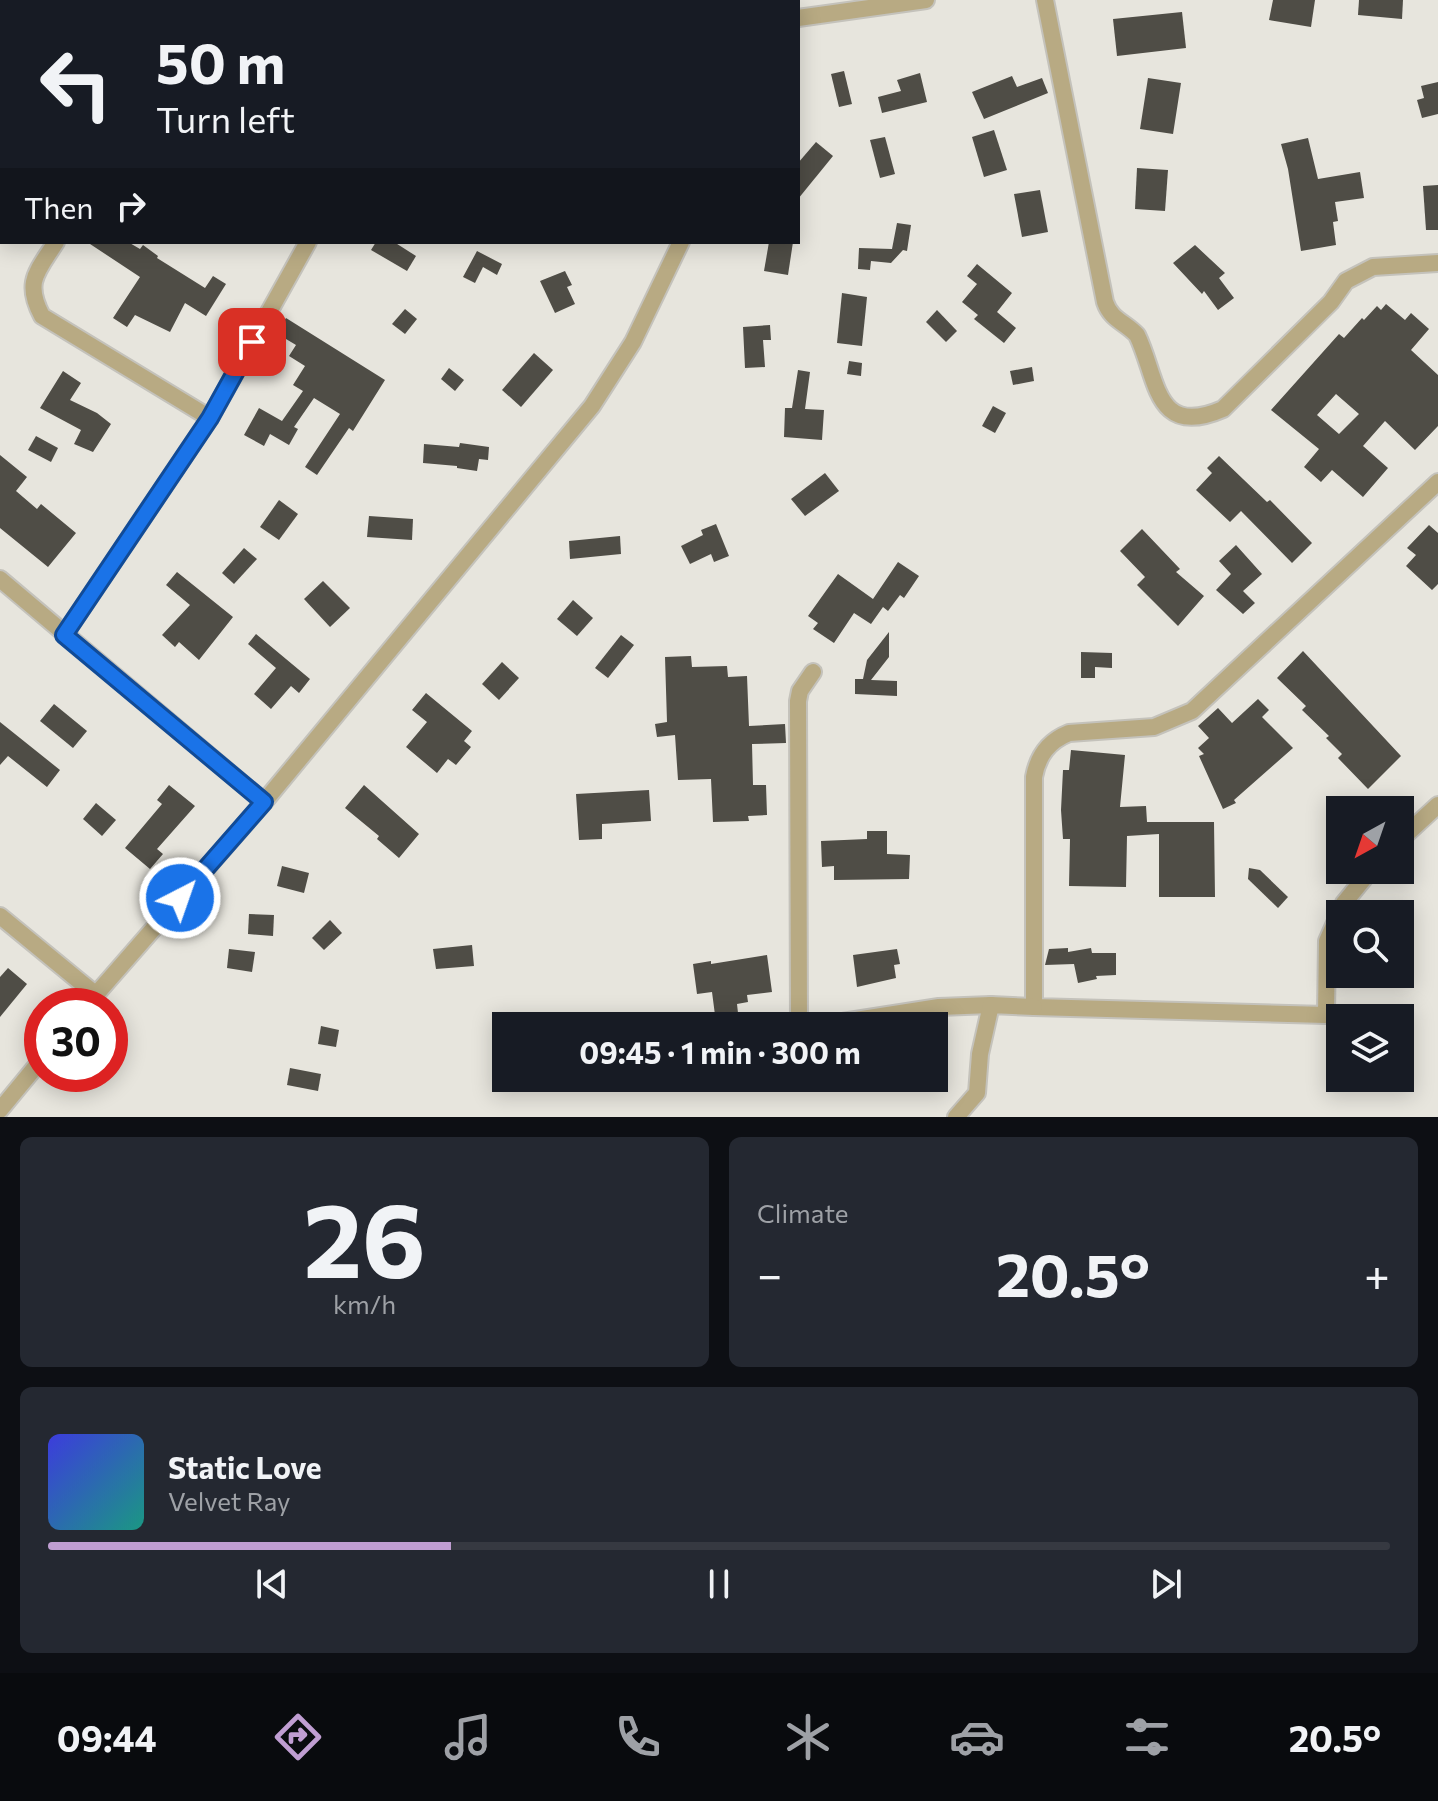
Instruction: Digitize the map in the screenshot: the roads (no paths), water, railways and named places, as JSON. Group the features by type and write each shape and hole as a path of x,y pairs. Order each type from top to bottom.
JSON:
{"street":[{"path":"805,0 821,14"},
{"path":"800,18 926,0"},
{"path":"1045,0 1105,302 1109,313 1137,335 1159,397 1169,411 1189,417 1223,409 1331,302 1346,281 1358,273 1373,267 1438,263"},
{"path":"55,244 32,285 33,299 42,316 210,418"},
{"path":"64,635 210,418 307,244"},
{"path":"101,988 264,802 592,406 633,342 680,244"},
{"path":"1034,1007 1034,777 1044,751 1057,738 1069,733 1154,727 1192,711 1438,482"},
{"path":"0,579 264,802"},
{"path":"799,1012 798,701 800,691 813,672"},
{"path":"1414,827 1438,805"},
{"path":"907,1012 991,1005 1326,1015 1327,941 1344,903 1360,884"},
{"path":"0,916 78,988"},
{"path":"956,1117 977,1093 980,1054 991,1005"},
{"path":"0,1110 24,1081"}]}
